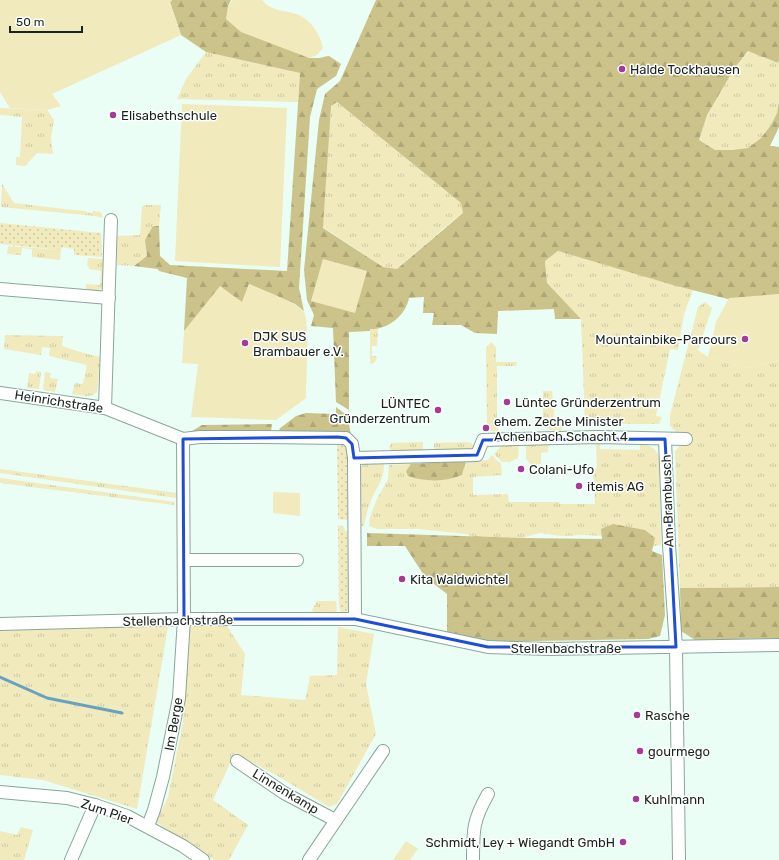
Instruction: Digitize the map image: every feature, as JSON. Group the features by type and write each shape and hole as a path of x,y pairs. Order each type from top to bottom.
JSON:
{"street":[{"path":"105,408 110,298 111,220"},
{"path":"0,289 110,298"},
{"name":"Heinrichstraße","path":"0,392 105,408 183,439 200,437 346,438 352,444 354,458"},
{"name":"Am Brambusch","path":"354,458 477,455 484,440 590,437 665,439 669,546 676,647 679,860"},
{"path":"183,439 184,619"},
{"path":"665,439 686,439"},
{"path":"354,458 355,619"},
{"path":"184,560 297,560"},
{"name":"Stellenbachstraße","path":"0,624 184,619 355,619 488,647 550,649 779,645"},
{"name":"Im Berge","path":"148,826 163,777 179,698 184,619"},
{"path":"309,860 383,751"},
{"name":"Linnenkamp","path":"237,761 284,792 335,820"},
{"name":"Zum Pier","path":"0,792 66,798 94,804 127,816 148,826 204,860"},
{"path":"473,860 473,833 478,812 488,794"},
{"path":"71,860 94,804"}],"highlighted area":[{"path":"338,437 346,438 352,444 354,458 477,455 483,440 665,439 676,647 488,647 355,619 184,619 183,439"}],"green space":[{"path":"0,0 172,0 170,2 181,35 52,94 61,106 47,110 10,108 0,92"},
{"path":"172,0 231,0 228,6 309,58 329,56 341,64 336,76 317,89 310,117 299,288 304,311 295,304 249,284 242,303 187,328 184,331 187,278 159,271 158,269 134,266 147,256 145,240 153,226 159,226 160,256 170,265 287,271 300,73 206,52 181,35 170,2"},
{"path":"233,0 262,0 274,9 291,12 301,16 310,23 317,32 323,48 317,55 309,58 241,32 226,19 228,6"},
{"path":"376,0 779,0 778,63 748,51 734,69 707,115 699,140 715,150 748,148 761,138 771,125 777,113 779,101 779,127 770,146 779,147 779,294 747,304 673,285 558,251 545,261 547,283 581,319 555,319 554,309 498,311 497,334 475,333 461,325 432,325 434,313 423,313 424,297 409,298 400,316 389,324 377,329 370,329 370,331 349,332 349,410 336,402 333,328 311,326 314,315 307,300 304,270 319,120 325,94 340,81","holes":["337,102 461,203 463,213 397,269 383,267 323,228 331,106"]},
{"path":"749,51 778,63 779,60 779,101 777,113 771,125 761,138 748,148 715,150 699,140 707,115 734,69"},
{"path":"206,52 300,73 298,102 177,99 186,79"},
{"path":"337,102 461,203 463,213 397,269 383,267 323,227 330,106"},
{"path":"182,104 287,108 280,267 175,261"},
{"path":"0,108 47,110 54,120 51,138 53,154 37,153 25,166 16,165 16,157 20,157 22,117 0,115"},
{"path":"2,184 14,203 86,211 92,213 93,211 100,212 102,214 102,218 96,216 1,207"},
{"path":"144,205 161,205 159,226 153,227 145,240 147,256 134,266 117,265 117,236 140,235 142,207"},
{"path":"0,223 101,233 102,257 74,255 74,249 62,247 61,250 0,244"},
{"path":"8,246 61,250 60,260 32,257 32,249 22,248 21,255 7,254"},
{"path":"558,251 693,290 684,314 678,350 670,349 656,416 662,417 659,424 585,424 581,319 547,284 545,261"},
{"path":"88,258 103,259 103,287 99,291 86,291 86,284 100,285 101,271 89,269 87,266"},
{"path":"323,259 367,271 355,313 311,301"},
{"name":"DJK SUS Brambauer e.V.","path":"249,284 301,308 304,312 307,328 306,398 276,420 191,417 198,364 182,363 184,331 220,286 242,302"},
{"name":"Mountainbike-Parcours","path":"779,294 779,360 748,368 708,357 716,322 729,298"},
{"path":"705,302 712,308 698,350 708,357 748,368 779,360 779,587 680,588 675,451 680,446 687,444 670,426 670,415 698,307"},
{"path":"370,329 378,329 377,346 372,346 372,356 376,356 377,358 374,363 370,364"},
{"path":"5,335 63,336 62,346 101,357 97,392 88,396 72,394 75,383 83,384 87,365 49,356 50,348 42,347 41,355 4,349"},
{"path":"491,342 496,347 496,362 517,362 516,366 497,366 497,425 499,432 487,430 486,348"},
{"path":"36,371 41,372 39,389 27,388 29,373 35,374"},
{"path":"45,372 51,373 50,378 58,379 55,392 43,390"},
{"path":"543,391 552,391 555,424 564,425 561,431 550,430 543,424"},
{"path":"336,407 349,417 349,420 341,420 341,424 349,424 351,435 305,432 284,435 279,429 296,416 306,413 336,414"},
{"path":"272,424 271,432 192,431 202,425"},
{"path":"337,441 343,442 347,448 348,520 338,519"},
{"path":"600,441 600,449 640,450 640,445 646,445 655,450 659,456 661,545 647,547 607,536 561,536 540,533 522,538 474,537 466,534 418,529 377,529 369,526 370,517 376,501 388,479 389,465 411,464 406,471 462,475 466,461 488,460 492,455 501,464 502,475 473,477 473,495 508,494 509,502 595,504 593,468 597,469 596,442"},
{"path":"423,442 423,450 392,451 389,448 391,443"},
{"path":"467,442 474,446 470,451 434,451 434,443"},
{"path":"519,442 518,458 508,463 502,462 494,454 502,445"},
{"path":"526,442 545,442 548,446 548,452 541,453 541,464 531,465 526,459"},
{"path":"466,461 462,475 449,479 428,480 415,478 408,476 406,471 411,464"},
{"path":"384,462 381,481 371,501 364,526 358,526 360,468 365,463"},
{"path":"0,469 177,493 176,498 0,473"},
{"path":"0,478 175,502 174,505 0,483"},
{"path":"273,492 300,493 300,516 273,513"},
{"path":"613,524 645,530 655,538 652,551 662,555 665,615 660,636 648,639 486,642 447,632 447,594 425,577 405,546 367,546 367,533 602,539 601,529"},
{"path":"338,525 344,527 345,531 349,531 350,609 345,612 341,612 339,607"},
{"path":"779,587 779,638 695,640 681,631 680,588"},
{"path":"317,601 336,601 337,610 334,613 314,612 312,610"},
{"path":"169,621 137,809 43,780 0,775 0,631"},
{"path":"201,624 227,626 245,654 241,695 305,700 310,676 337,675 338,627 374,634 366,684 376,734 337,804 329,807 281,778 235,753 213,800 248,825 229,860 214,860 156,822 168,797 183,722 188,648 187,634 191,627"},
{"path":"21,827 33,830 24,860 0,860 0,831 17,835"},
{"path":"406,841 418,849 410,860 393,860"}],"waterway":[{"path":"0,677 47,698 122,713"}],"place":[{"name":"Halde Tockhausen","path":"622,69"},
{"name":"Elisabethschule","path":"113,115"},
{"name":"Mountainbike-Parcours","path":"745,339"},
{"name":"DJK SUS Brambauer e.V.","path":"245,343"},
{"name":"Lüntec Gründerzentrum","path":"507,402"},
{"name":"LÜNTEC Gründerzentrum","path":"438,410"},
{"name":"ehem. Zeche Minister Achenbach Schacht 4","path":"486,428"},
{"name":"Colani-Ufo","path":"521,469"},
{"name":"itemis AG","path":"579,486"},
{"name":"Kita Waldwichtel","path":"402,579"},
{"name":"Rasche","path":"637,715"},
{"name":"gourmego","path":"640,751"},
{"name":"Kuhlmann","path":"636,799"},
{"name":"Schmidt, Ley + Wiegandt GmbH","path":"623,842"}]}
